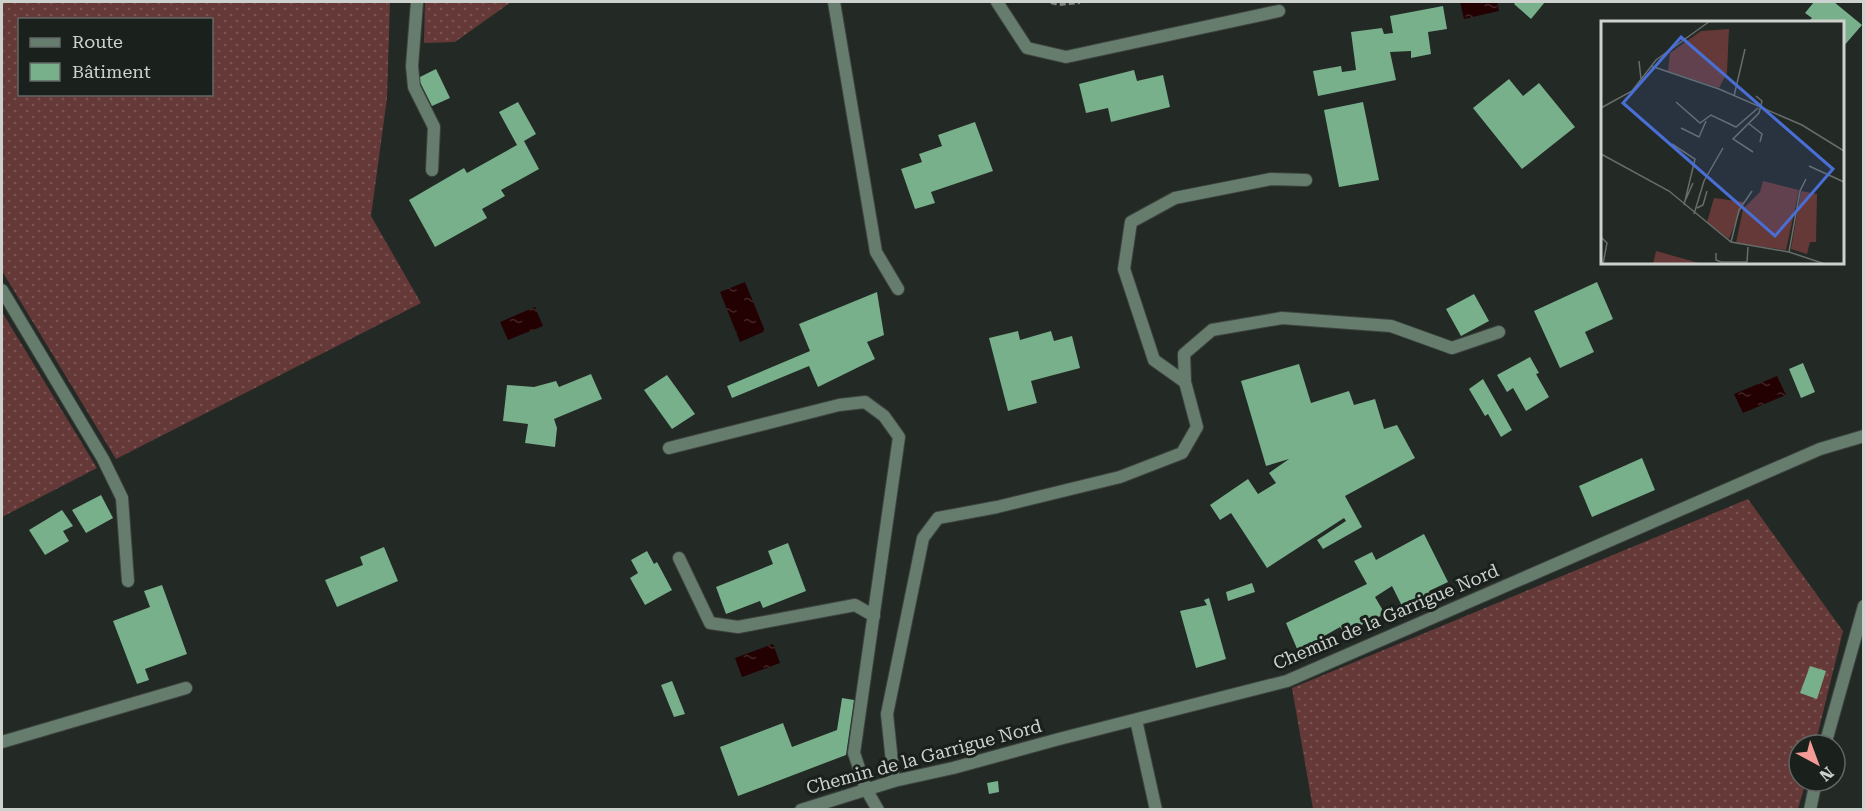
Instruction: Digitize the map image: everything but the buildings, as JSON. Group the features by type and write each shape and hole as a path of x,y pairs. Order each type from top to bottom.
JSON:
{"street":[{"path":"417,2 412,66 414,87 434,127 432,170"},
{"path":"834,2 876,252 898,289"},
{"path":"997,2 1027,48 1066,57 1279,11"},
{"path":"1185,382 1154,360 1124,269 1131,222 1175,198 1271,178 1306,180"},
{"path":"2,290 103,459 123,498 128,581"},
{"path":"894,781 887,714 923,538 938,518 997,507 1120,477 1182,453 1197,427 1185,382 1184,354 1212,330 1282,318 1390,326 1452,348 1499,332"},
{"path":"669,448 839,405 865,402 884,416 899,436 854,753 866,789 878,810"},
{"name":"Chemin de la Garrigue Nord","path":"801,810 894,781 953,768 1287,681 1820,449 1863,436"},
{"path":"679,558 710,623 738,627 855,605 874,616"},
{"path":"1828,733 1863,606"},
{"path":"2,742 186,688"},
{"path":"1136,720 1156,810"},
{"path":"1810,810 1814,793"}],"path":[{"path":"1051,2 1059,4 1080,2"}],"shaded area":[{"path":"2,2 390,2 387,98 371,216 421,303 116,459 2,271"},
{"path":"425,2 511,2 455,42 424,43"},
{"path":"2,312 97,468 2,517"},
{"path":"1748,499 1843,631 1818,733 1787,733 1787,793 1803,793 1798,809 1313,809 1292,688"}],"water":[{"path":"1460,2 1497,2 1499,11 1464,19"},
{"path":"745,282 765,331 740,342 720,292"},
{"path":"535,307 543,326 508,340 500,322"},
{"path":"1777,376 1786,395 1743,413 1734,394"},
{"path":"773,644 780,663 742,677 735,658"}]}
